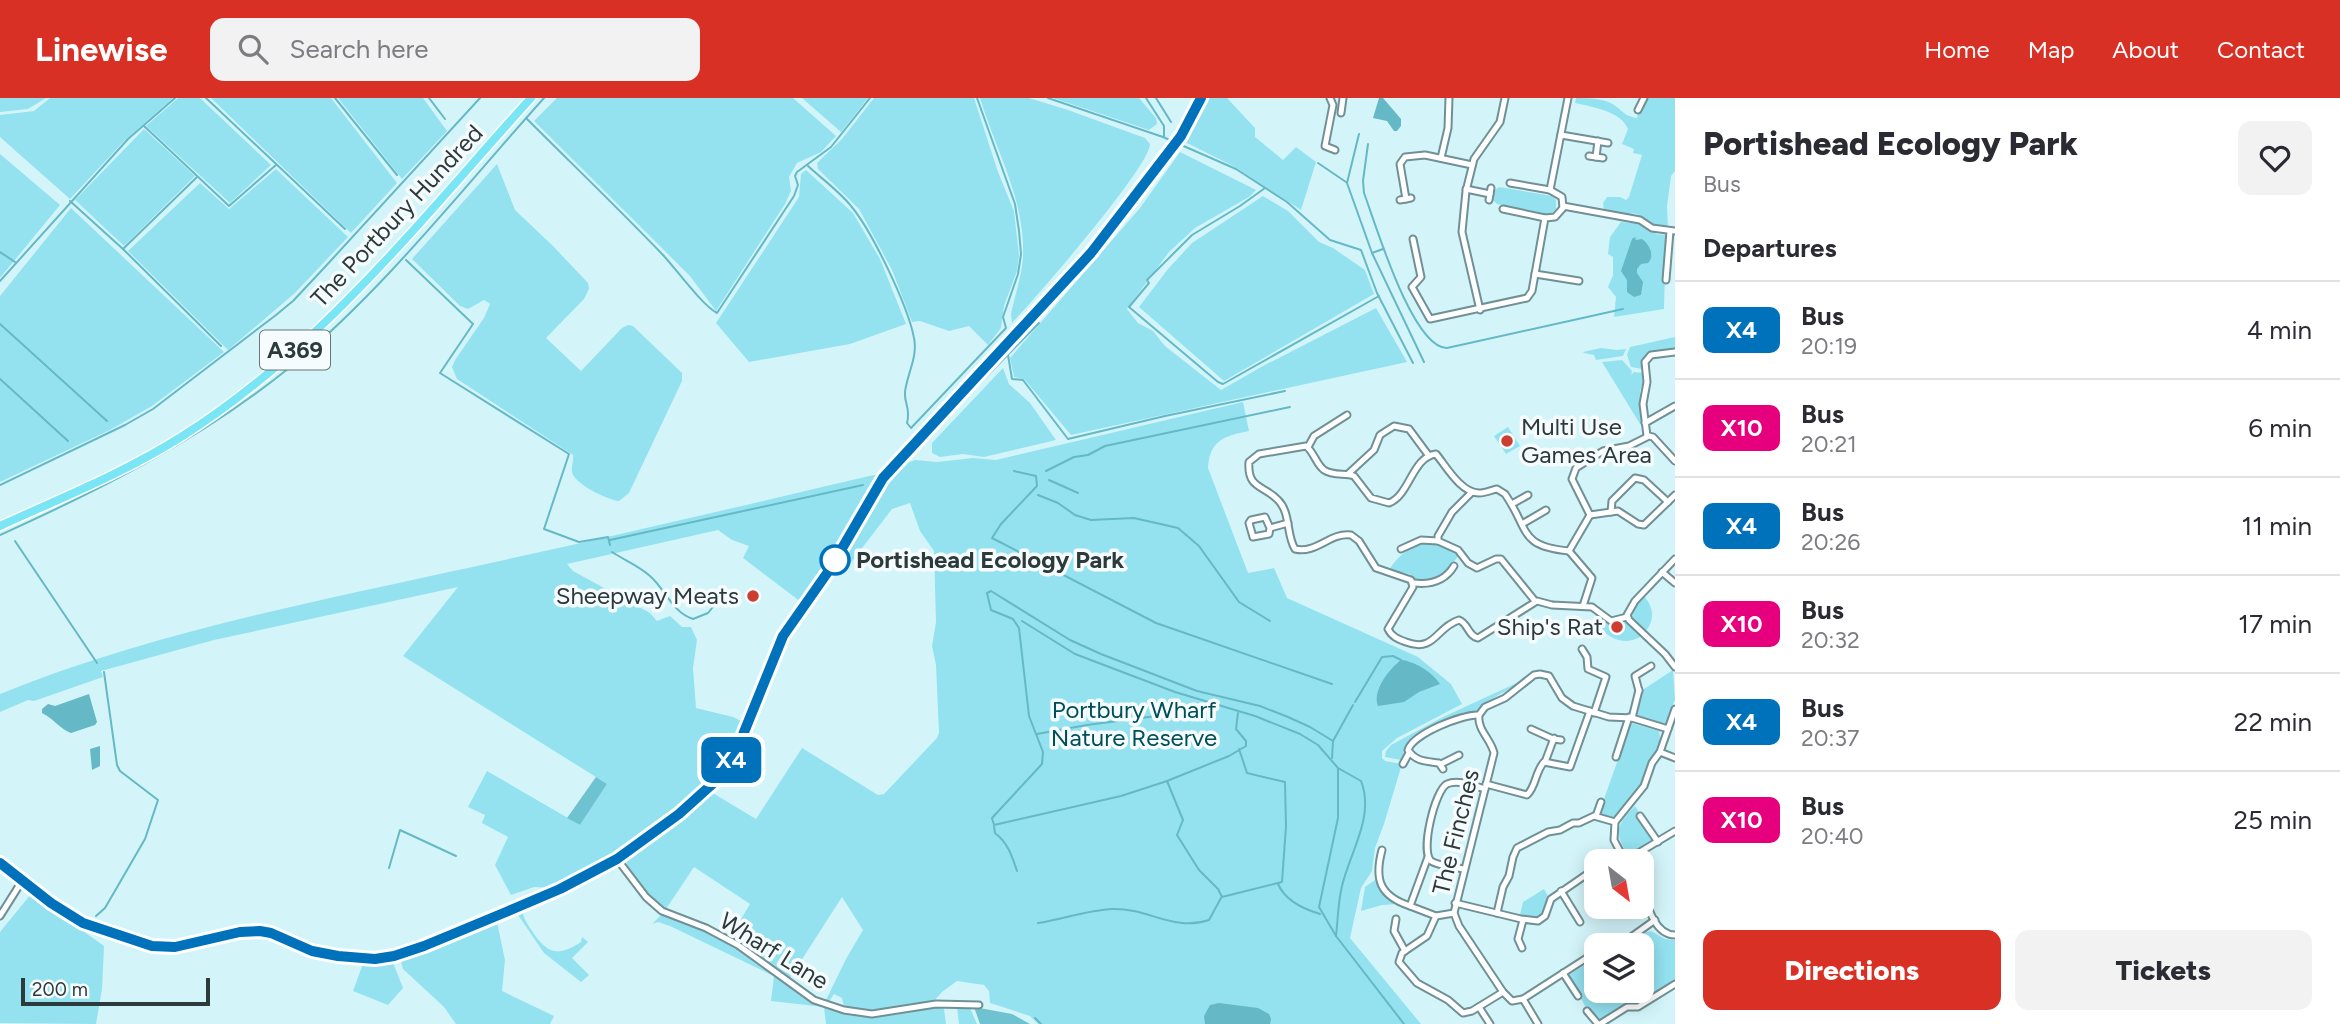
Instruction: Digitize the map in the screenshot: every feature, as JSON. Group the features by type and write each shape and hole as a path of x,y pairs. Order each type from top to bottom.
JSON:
{"main road":[{"name":"The Portbury Hundred","path":"0,526 114,474 181,437 283,361 344,304 531,98"}],"street":[{"path":"0,863 83,923 152,946 175,947 240,932 260,931 312,951 375,959 424,946 560,889 617,859 679,814 719,778 731,761 783,636 830,569 883,478 1068,280 1123,214 1176,143 1201,98"},
{"path":"1441,158 1449,98"},
{"path":"1480,310 1462,232 1466,190 1477,154 1500,122 1505,98"},
{"path":"1550,190 1567,98"},
{"path":"1638,110 1640,99"},
{"path":"1335,150 1325,146 1332,101 1342,100 1340,113"},
{"path":"1450,106 1459,106"},
{"path":"1329,126 1339,129"},
{"path":"1561,135 1608,143"},
{"path":"1598,141 1592,156 1603,158"},
{"path":"1406,199 1400,162 1402,158 1416,155 1472,165"},
{"path":"1503,209 1545,218 1558,215 1563,206 1562,197 1550,190 1510,183"},
{"path":"1466,190 1490,194"},
{"path":"1563,206 1640,220 1652,228 1672,231 1666,281"},
{"path":"1413,239 1421,277 1412,288 1429,318 1447,317 1526,299 1531,293 1545,218"},
{"path":"1567,279 1569,271"},
{"path":"1535,274 1579,281"},
{"path":"1647,436 1644,423 1645,362 1651,355 1675,352"},
{"path":"1644,423 1675,406"},
{"path":"1308,447 1314,436 1347,415"},
{"path":"1348,474 1374,450 1379,436 1394,426 1409,429 1429,456"},
{"path":"1590,515 1573,484 1573,472 1603,451 1626,447 1647,436 1654,438 1675,461"},
{"path":"1308,447 1325,471 1357,478 1371,498 1391,503 1400,497 1412,475 1434,454 1438,455 1450,473 1472,492 1500,490 1512,504 1529,537 1536,544 1569,551 1592,578 1583,606"},
{"path":"1308,447 1259,454 1249,462 1252,479 1258,487 1280,502 1296,550 1311,550 1335,537 1351,535 1357,538 1376,568 1410,579 1414,583 1437,581 1447,575 1454,566"},
{"path":"1611,512 1612,501 1635,478 1647,482 1668,502"},
{"path":"1438,541 1438,536 1452,512 1472,492"},
{"path":"1512,504 1528,495"},
{"path":"1590,515 1620,511 1643,525 1675,495"},
{"path":"1522,524 1546,510"},
{"path":"1569,551 1590,515"},
{"path":"1265,517 1270,528 1269,534 1254,537 1249,523 1265,517"},
{"path":"1270,528 1288,523"},
{"path":"1401,549 1421,540 1438,541 1458,550 1468,563 1477,568 1502,559 1535,601 1599,610 1609,621 1627,618"},
{"path":"1627,618 1629,608 1675,559"},
{"path":"1662,572 1675,583"},
{"path":"1414,583 1388,631 1396,638 1418,646 1429,643 1459,620 1464,622 1473,636 1479,638 1535,601"},
{"path":"1627,618 1675,667"},
{"path":"1545,762 1566,767 1572,765 1606,677 1588,669 1587,657 1582,649"},
{"path":"1616,757 1641,689 1634,672 1651,666"},
{"path":"1403,764 1410,744 1421,735 1468,715 1479,715 1485,707 1505,698 1530,678 1540,674 1549,676 1566,701 1609,717 1631,718 1668,729"},
{"path":"1619,849 1613,836 1615,822 1642,790 1650,767 1660,752 1675,709"},
{"name":"The Finches","path":"1479,715 1480,727 1494,750 1454,913 1459,926 1503,992"},
{"path":"1410,906 1428,857 1426,842 1441,788 1451,782 1527,795 1558,739 1531,729"},
{"path":"1660,752 1675,758"},
{"path":"1409,753 1421,761 1442,767 1459,755"},
{"path":"1596,816 1601,802"},
{"path":"1497,913 1517,848 1548,832 1596,816 1615,822"},
{"path":"1640,816 1658,842"},
{"path":"1646,849 1675,831"},
{"path":"1382,850 1378,880 1389,894 1436,916 1454,913"},
{"path":"1428,857 1432,861 1463,869"},
{"name":"Wharf Lane","path":"617,859 646,897 662,911 728,939 814,1000 872,1014 936,1004 979,1005"},
{"path":"1455,903 1534,921 1542,919 1549,901 1584,876"},
{"path":"0,916 22,881"},
{"path":"1562,891 1580,922"},
{"path":"1436,916 1426,937 1405,951 1399,962 1417,983 1448,1000 1463,1013 1479,1007 1503,992 1512,1001 1522,999 1584,960"},
{"path":"1396,919 1394,931 1405,951"},
{"path":"1522,948 1518,939 1523,920"},
{"path":"1637,933 1655,920 1665,933 1675,935"},
{"path":"1563,973 1578,996"},
{"path":"1587,1011 1599,1024 1627,1007 1638,1007 1675,984"},
{"path":"1522,999 1538,1024"},
{"path":"1479,1007 1490,1024"}],"green space":[{"path":"0,98 46,98 28,109 0,112"},
{"path":"50,98 173,98 124,141 70,199 0,137 0,115 34,111"},
{"path":"178,98 200,98 271,165 230,203 146,126"},
{"path":"211,98 331,98 397,183 351,233"},
{"path":"338,98 423,98 447,131 402,179"},
{"path":"557,98 793,98 836,136 821,152 797,163 789,177 791,191 785,204 716,311 690,276 534,121"},
{"path":"802,98 868,98 841,132"},
{"path":"874,98 974,98 1014,211 1019,255 1017,271 1004,306 1001,328 988,345 969,326 949,331 920,321 912,322 892,270 859,209 818,169 817,163 842,139"},
{"path":"980,98 1029,98 1145,138 1150,144 1132,178 1112,205 1012,323 1011,314 1022,265 1022,229 1013,191"},
{"path":"1053,98 1139,98 1156,118 1157,124 1149,130"},
{"path":"1210,98 1227,98 1255,128 1255,137 1283,160 1296,147 1316,162 1301,210 1235,167 1185,142"},
{"path":"1576,98 1608,102 1637,118 1640,105 1646,98 1675,98 1675,171 1671,176 1667,206 1668,228 1653,226 1636,214 1623,216 1604,210 1603,203 1607,197 1626,200 1629,197 1642,155 1633,153 1634,149 1622,144 1628,129 1619,118 1605,111 1575,103"},
{"path":"144,129 195,176 124,246 75,200"},
{"path":"1180,152 1256,190 1249,197 1195,228 1169,252 1127,309 1138,323 1153,331 1165,346 1221,390 1376,308 1407,362 1071,435 1024,379 1014,377 1010,358 1140,208"},
{"path":"0,154 60,205 0,278"},
{"path":"497,164 515,210 588,283 589,289 584,299 546,338 581,371 622,328 633,326 682,373 682,381 629,493 619,501 600,495 574,477 573,455 457,379 452,367 455,360 484,318 490,304 484,300 468,309 460,306 412,259"},
{"path":"276,169 348,237 295,293 228,350 128,251 200,183 229,209"},
{"path":"806,170 853,213 880,259 906,324 850,344 749,362 716,323 799,197 801,174"},
{"path":"1499,187 1552,196 1556,200 1556,209 1546,214 1497,204 1493,200 1495,190"},
{"path":"1263,196 1288,211 1319,242 1333,248 1365,270 1374,294 1224,381 1139,307 1192,243"},
{"path":"71,208 224,352 152,406 110,430 0,482 0,296"},
{"path":"1632,221 1656,231 1656,234 1666,235 1664,309 1614,317 1616,297 1608,287 1613,275 1613,257 1608,254 1610,237 1621,222"},
{"path":"1675,337 1675,350 1649,355 1642,369 1631,367 1627,355 1630,347"},
{"path":"1601,348 1626,349 1623,356 1596,360 1594,355 1583,352"},
{"path":"1622,360 1632,371 1631,375 1634,372 1643,373 1640,391 1644,421 1640,424 1602,362"},
{"path":"1003,368 1009,384 1030,403 1056,440 984,457 963,454 940,457 932,453 932,443"},
{"name":"Portbury Wharf Nature Reserve","path":"1243,402 1249,431 1232,435 1215,445 1208,468 1248,573 1274,568 1287,598 1418,657 1451,684 1462,704 1397,738 1382,751 1385,761 1402,764 1375,848 1372,871 1361,888 1350,938 1421,1024 1038,1024 1030,1016 990,1003 989,991 984,985 957,981 934,1001 868,1012 844,1007 842,998 834,994 828,1003 825,1002 863,930 842,897 790,978 730,938 750,904 694,867 666,909 635,881 626,860 711,792 756,819 802,748 878,795 884,794 937,738 936,665 932,646 936,622 934,551 920,531 910,503 892,509 846,569 838,560 882,485 905,464 915,460 996,460"},
{"name":"Multi Use Games Area","path":"1508,427 1520,446 1506,454 1494,436"},
{"path":"878,474 844,535 801,602 743,558 749,546 732,540 718,530 567,564 573,571 650,613 657,621 670,616 682,627 691,627 697,640 693,668 696,708 743,722 721,768 704,787 618,854 555,888 534,887 511,895 495,865 508,837 482,823 485,815 468,807 487,771 580,825 607,784 403,656 458,587 214,640 101,671 103,677 34,701 28,700 0,712 0,694 109,655 219,624"},
{"path":"1436,542 1459,555 1441,574 1416,581 1410,574 1389,570 1398,558 1409,550 1421,544"},
{"path":"1644,596 1652,614 1646,631 1632,614"},
{"path":"1606,621 1614,624 1626,622 1642,636 1625,641 1609,636 1599,628"},
{"path":"1673,670 1675,699 1666,723 1639,717 1635,711 1639,705 1641,691"},
{"path":"1521,681 1475,712 1463,712 1462,716 1412,738 1407,743 1401,760 1385,757 1391,745 1441,718"},
{"path":"1631,723 1659,731 1661,741 1640,788 1613,819 1599,813"},
{"path":"1635,806 1640,814 1637,817 1654,840 1638,849 1625,849 1619,835 1624,819"},
{"path":"1375,880 1383,893 1397,904 1361,911 1365,887"},
{"path":"1544,889 1549,898 1541,915 1533,919 1520,915 1523,902"},
{"path":"31,894 104,946 102,989 96,1024 0,1023 0,932"},
{"path":"526,908 523,914 526,922 539,941 550,949 566,950 581,942 582,937 588,942 572,958 589,975 581,982 544,953 516,912"},
{"path":"662,914 721,938 825,1007 870,1018 937,1007 944,1009 946,1024 826,1024 824,1007 771,1001 774,976 670,926 658,922 652,924"},
{"path":"497,922 505,960 502,991 554,1016 550,1024 456,1024 444,1007 403,969 400,958"},
{"path":"1651,931 1665,939 1675,940 1675,981 1654,994 1654,933 1643,933"},
{"path":"392,960 403,988 388,1005 353,991 364,961"},
{"path":"1584,966 1584,1003 1640,1003 1626,1004 1598,1022 1586,1008 1569,975"},
{"path":"957,1008 970,1008 977,1024 959,1024"}],"shaded area":[{"path":"1379,98 1383,98 1401,119 1401,126 1397,131 1394,131 1387,121 1373,118"},
{"path":"1635,237 1636,240 1645,241 1651,254 1648,263 1641,264 1637,269 1643,282 1641,295 1634,297 1627,292 1627,280 1621,271"},
{"path":"1401,660 1423,668 1440,684 1419,692 1404,702 1378,706 1379,687"},
{"path":"89,694 97,722 95,725 71,733 42,713 42,709 48,704 55,706"},
{"path":"100,746 100,766 92,770 90,749"},
{"path":"596,777 607,784 580,825 567,818"},
{"path":"1219,1003 1258,1008 1269,1014 1270,1024 1205,1024 1204,1016 1210,1005"},
{"path":"974,1007 1012,1014 1030,1024 980,1024"}],"waterway":[{"path":"0,281 128,139 175,98"},
{"path":"206,98 345,229"},
{"path":"335,98 397,175"},
{"path":"429,98 445,119"},
{"path":"0,485 153,409 276,315 293,301 480,98"},
{"path":"0,535 150,461 221,418 289,368 324,338 390,272 544,98"},
{"path":"526,118 717,313 794,196 798,185 795,176 797,172 831,147 870,98"},
{"path":"808,166 851,206 879,250 905,307 915,345 905,392 907,423 911,428 1006,328 1003,317 1018,274 1021,254 1015,204 977,98"},
{"path":"1048,98 1163,137 1236,169 1287,202 1330,240 1361,250 1377,293 1413,363"},
{"path":"1146,98 1164,126 1164,137"},
{"path":"1156,98 1171,122"},
{"path":"144,126 229,206 276,165"},
{"path":"1359,134 1347,183 1372,253 1424,362"},
{"path":"1368,144 1364,193 1408,307 1434,343 1447,348 1623,309"},
{"path":"1318,163 1346,182"},
{"path":"123,249 197,177"},
{"path":"1265,188 1192,235 1147,280 1149,283 1129,307 1223,384 1379,296"},
{"path":"70,201 221,346"},
{"path":"1372,253 1383,249"},
{"path":"0,252 15,262"},
{"path":"406,260 473,324 440,373 569,454 544,529 579,542 608,537 610,545"},
{"path":"982,381 1039,323"},
{"path":"0,324 107,421"},
{"path":"1008,355 1012,379 1023,380 1068,439 1285,391"},
{"path":"0,379 68,441"},
{"path":"1046,471 1105,446 1290,407"},
{"path":"1014,471 1036,476 1037,486 1001,524 992,538 1156,623 1332,684"},
{"path":"1049,480 1078,493"},
{"path":"610,540 863,485"},
{"path":"1038,495 1058,503 1075,515 1091,520 1134,518 1178,528 1199,546 1239,602 1270,621"},
{"path":"15,541 97,663"},
{"path":"612,552 650,576 674,606 686,616 693,619 708,613 716,603"},
{"path":"1167,781 1121,796 994,825 992,818 1042,764 1043,752 1029,716 1019,628 1013,619 991,610 987,593 991,591 1070,640 1101,654 1197,691 1260,706 1310,727 1333,741"},
{"path":"1022,621 1075,654 1175,692 1255,716 1300,734 1318,745 1338,768 1361,781 1365,794 1363,821 1342,886 1336,936"},
{"path":"1355,702 1382,657 1393,656 1401,660"},
{"path":"96,916 105,908 145,839 158,800 120,771 117,765 104,672"},
{"path":"1332,758 1333,741 1353,705"},
{"path":"1238,713 1236,729 1246,741 1246,746 1229,756 1167,781 1183,820 1177,835 1199,870 1218,889 1222,897 1282,882 1286,826 1285,782 1247,773 1239,749"},
{"path":"1037,734 1164,715"},
{"path":"1338,769 1338,818 1319,907 1336,936 1404,1024"},
{"path":"994,827 995,833 1009,850 1017,871"},
{"path":"389,868 400,830 456,856"},
{"path":"1278,884 1285,895 1295,903 1320,914"},
{"path":"1038,923 1113,909 1138,912 1172,922 1196,923 1209,920 1221,898"},
{"path":"1035,1018 1041,1024"}],"bus line":[{"name":"X4","path":"0,863 51,903 83,923 152,946 175,947 240,932 260,931 312,951 375,959 424,946 560,889 617,859 679,814 719,778 738,747 783,636 830,569 883,478 1091,253 1181,136 1201,98"}],"place":[{"name":"Multi Use Games Area","path":"1507,441"},
{"name":"Portishead Ecology Park","path":"835,560"},
{"name":"Sheepway Meats","path":"753,596"},
{"name":"Ship's Rat","path":"1617,627"}]}
